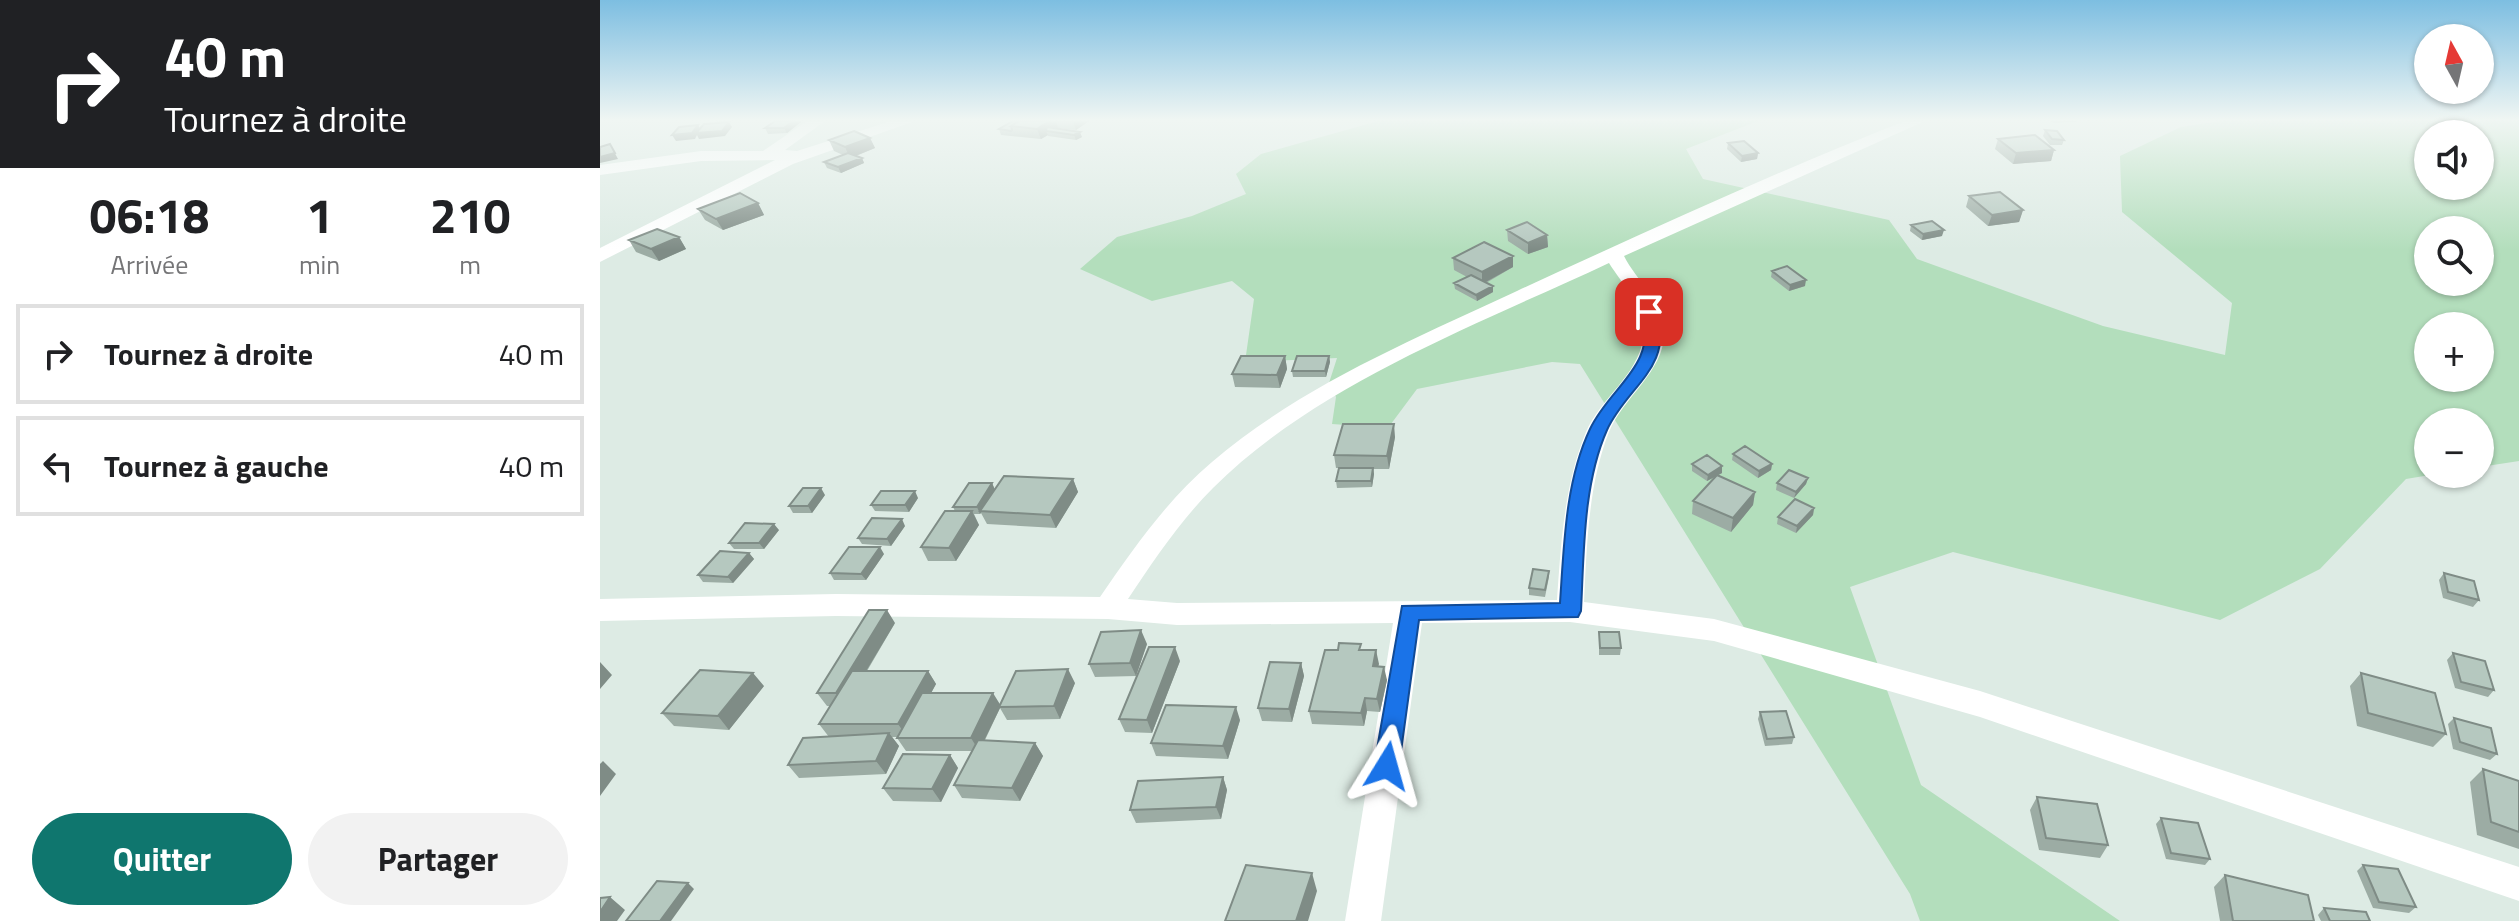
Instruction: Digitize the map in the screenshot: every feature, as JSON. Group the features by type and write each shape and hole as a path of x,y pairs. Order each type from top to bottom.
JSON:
{"street":[{"path":"600,170 637,164"},
{"path":"600,256 781,164"},
{"path":"1108,608 1190,497 1262,434 1353,379 1613,253 1810,164"},
{"path":"1570,611 1576,518 1599,429 1652,354 1654,329 1644,296 1619,267 1613,253"},
{"path":"600,610 836,605 1108,608 1177,614 1570,611 1638,617 1714,630 1927,688 2519,884"},
{"path":"1363,921 1409,612"}],"green space":[{"path":"1249,164 1694,164 1703,179 1889,220 1917,259 2103,326 2225,355 2232,303 2122,212 2120,164 2414,164 2414,200 2494,200 2494,164 2519,164 2519,461 2494,465 2494,408 2414,408 2414,478 2406,479 2320,569 2220,620 1953,552 1850,587 1921,785 2120,921 1920,921 1910,894 1580,364 1552,362 1417,389 1388,428 1332,424 1336,397 1329,383 1337,358 1245,362 1254,299 1232,281 1152,301 1080,269 1117,237 1192,216 1246,194 1236,174"}],"building":[{"path":"2000,192 2023,210 1992,215 1969,196"},
{"path":"740,193 758,203 716,219 698,209"},
{"path":"1932,221 1944,230 1923,234 1911,225"},
{"path":"1527,222 1547,235 1528,243 1507,230"},
{"path":"657,229 679,237 651,249 629,240"},
{"path":"1484,242 1513,256 1482,272 1453,258"},
{"path":"1787,266 1806,280 1790,285 1772,271"},
{"path":"1471,275 1493,286 1476,295 1454,283"},
{"path":"1241,356 1285,356 1277,375 1232,374"},
{"path":"1297,356 1329,356 1325,371 1292,371"},
{"path":"1343,424 1394,424 1387,456 1334,455"},
{"path":"1745,446 1772,464 1759,471 1733,454"},
{"path":"1707,455 1722,466 1708,475 1692,464"},
{"path":"1339,468 1373,468 1371,481 1336,481"},
{"path":"1789,470 1808,478 1796,492 1777,483"},
{"path":"1717,475 1755,492 1733,518 1693,501"},
{"path":"1004,476 1073,479 1050,515 980,511"},
{"path":"969,483 992,483 977,507 953,507"},
{"path":"803,488 821,488 808,506 789,506"},
{"path":"881,491 915,491 905,505 871,505"},
{"path":"1795,499 1814,508 1797,526 1778,517"},
{"path":"945,511 972,511 949,548 921,547"},
{"path":"872,518 902,519 887,539 858,538"},
{"path":"745,523 774,524 759,543 729,543"},
{"path":"849,547 880,547 861,574 830,573"},
{"path":"720,551 749,553 728,577 698,575"},
{"path":"1533,569 1549,571 1545,590 1529,588"},
{"path":"2444,573 2474,581 2479,600 2448,592"},
{"path":"869,610 887,610 836,693 817,693"},
{"path":"1141,630 1130,663 1089,664 1101,632"},
{"path":"1599,632 1619,632 1621,648 1600,648"},
{"path":"1339,643 1361,644 1359,650 1376,650 1373,666 1384,667 1377,699 1365,698 1361,713 1309,711 1325,650 1338,650"},
{"path":"1149,647 1175,647 1147,720 1119,719"},
{"path":"2453,653 2485,661 2494,690 2461,682"},
{"path":"1270,662 1301,663 1289,709 1258,708"},
{"path":"1068,669 1054,706 999,707 1016,671"},
{"path":"700,670 753,673 718,716 662,713"},
{"path":"852,671 928,671 898,724 819,724"},
{"path":"2361,673 2435,693 2446,734 2368,713"},
{"path":"922,693 993,693 971,738 897,738"},
{"path":"1166,705 1236,707 1223,746 1151,743"},
{"path":"1786,711 1794,737 1767,739 1760,712"},
{"path":"2454,718 2491,728 2497,754 2460,742"},
{"path":"889,733 876,761 788,765 803,738"},
{"path":"978,740 1035,743 1012,788 954,785"},
{"path":"903,754 950,755 932,789 883,788"},
{"path":"2483,769 2519,781 2519,832 2491,822"},
{"path":"1223,777 1216,807 1130,810 1138,781"},
{"path":"2037,797 2097,804 2108,845 2046,838"},
{"path":"2161,818 2198,823 2210,859 2171,853"},
{"path":"1246,865 1312,873 1296,921 1225,921"},
{"path":"2363,865 2398,869 2416,907 2379,902"},
{"path":"2225,875 2308,895 2314,921 2233,921"},
{"path":"657,881 688,883 660,921 626,921"},
{"path":"610,897 600,912 600,898"},
{"path":"2324,908 2366,912 2370,921 2330,921"}],"route":[{"path":"1387,766 1409,612 1570,611 1576,518 1590,458 1599,429 1625,387 1652,354 1654,329 1649,312"}]}
